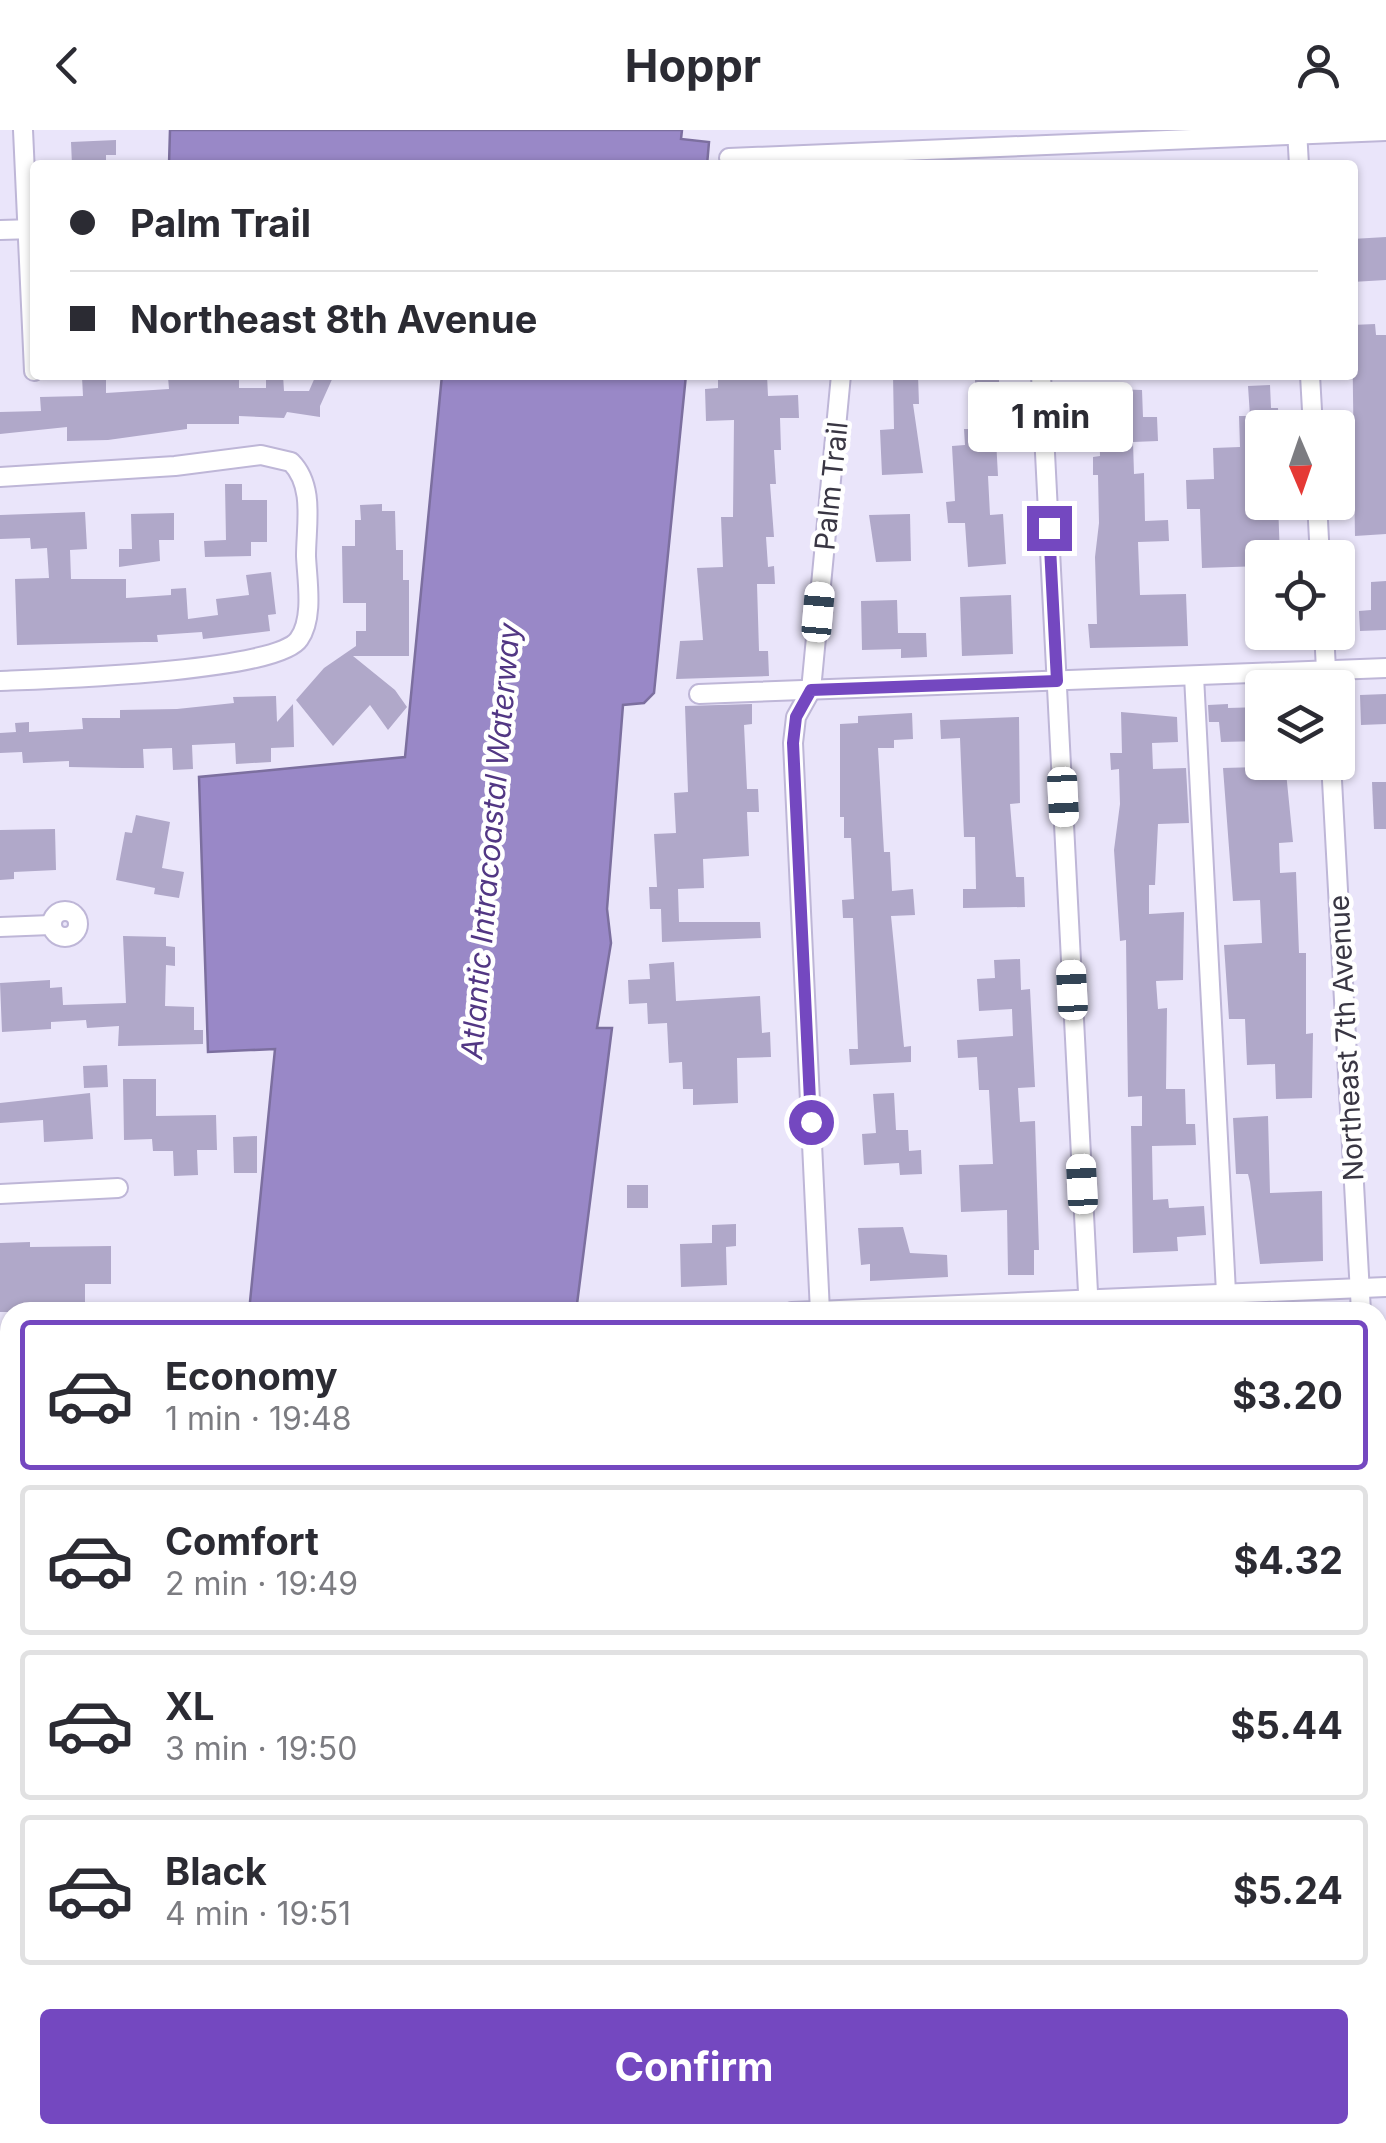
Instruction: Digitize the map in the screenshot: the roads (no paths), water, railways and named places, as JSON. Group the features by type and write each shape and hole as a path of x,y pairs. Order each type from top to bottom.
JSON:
{"street":[{"path":"23,130 30,217"},
{"path":"729,158 862,159 1028,146 1386,131"},
{"path":"1297,132 1299,160"},
{"path":"1028,146 1029,160"},
{"path":"0,230 30,229"},
{"name":"Palm Trail","path":"820,1302 793,743 796,717 811,690 841,380"},
{"path":"1041,380 1088,1302"},
{"path":"1310,380 1312,410"},
{"path":"0,477 174,466 261,455 291,462 306,487 307,598 300,640 280,654 177,670 0,680"},
{"path":"1355,674 1386,668"},
{"path":"1194,676 1226,1302"},
{"path":"699,694 1245,677"},
{"name":"Northeast 7th Avenue","path":"1332,780 1360,1302"},
{"path":"0,927 52,925"},
{"path":"0,1194 118,1188"},
{"path":"1235,1302 1386,1287"}],"water":[{"path":"170,130 682,130 681,139 709,142 707,160 169,160"},
{"name":"Atlantic Intracoastal Waterway","path":"442,380 685,380 654,693 644,703 623,705 607,909 611,943 597,1028 612,1028 577,1302 250,1302 275,1049 208,1052 199,777 405,757"}]}
